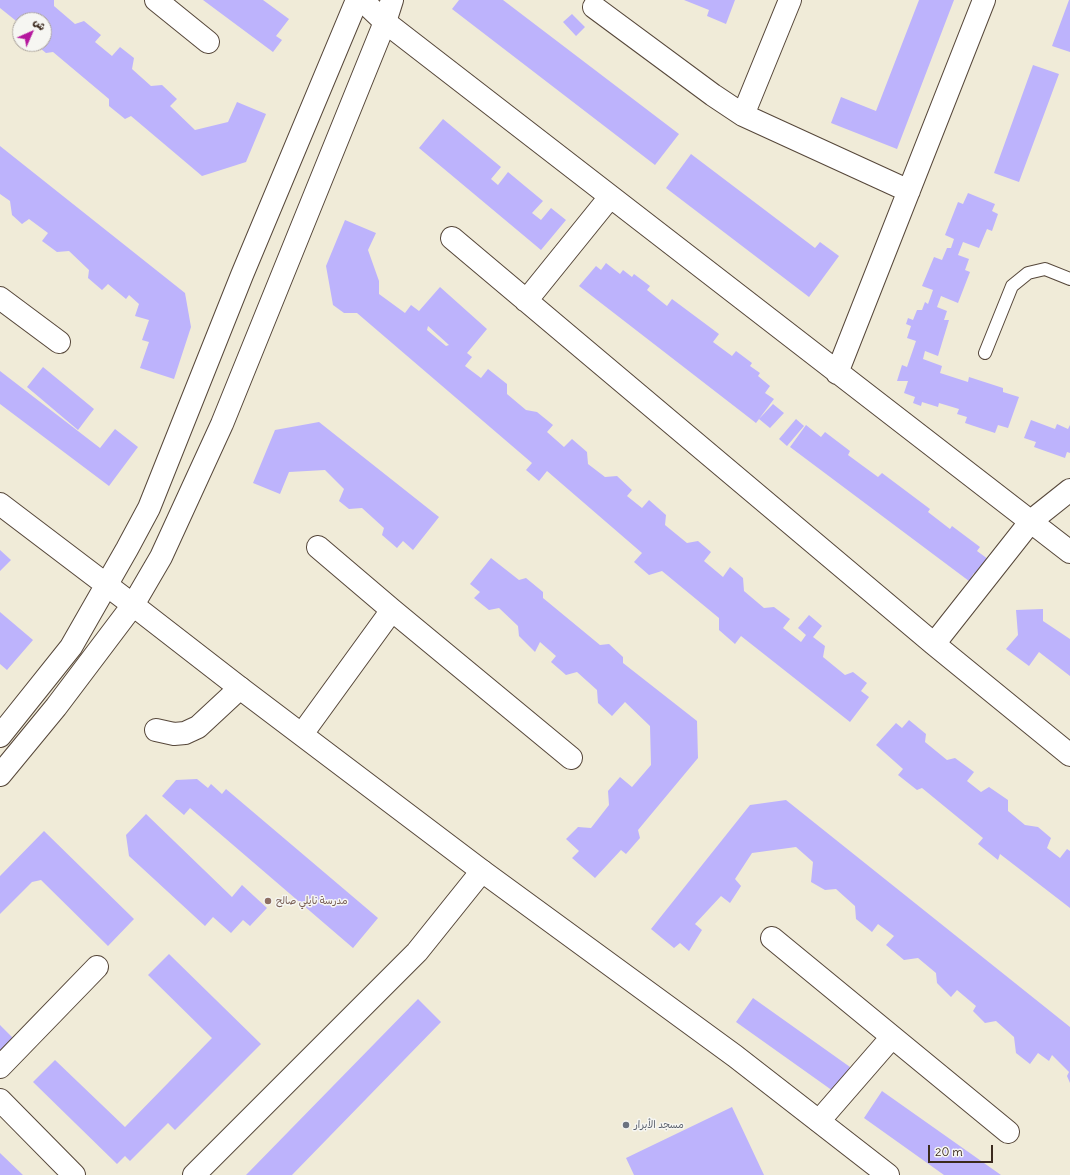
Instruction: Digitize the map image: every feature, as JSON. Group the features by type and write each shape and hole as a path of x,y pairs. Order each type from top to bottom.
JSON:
{"street":[{"path":"156,0 208,42"},
{"path":"0,736 72,647 149,508 242,275 357,0"},
{"path":"362,0 385,22 1070,552"},
{"path":"0,775 56,707 133,605 161,556 222,424 385,22 392,0"},
{"path":"743,116 790,0"},
{"path":"837,373 984,0"},
{"path":"594,7 712,95 743,116 909,190"},
{"path":"526,301 610,197"},
{"path":"452,238 934,644 1070,755"},
{"path":"0,298 58,342"},
{"path":"934,644 1031,521 1070,490"},
{"path":"0,504 482,871 735,1056 888,1175"},
{"path":"318,547 571,758"},
{"path":"302,734 392,610"},
{"path":"156,730 174,734 185,733 198,727 240,688"},
{"path":"194,1175 417,952 482,871"},
{"path":"772,938 1008,1132"},
{"path":"0,1066 97,966"},
{"path":"819,1121 892,1037"},
{"path":"0,1100 74,1175"}],"lane":[{"path":"985,353 1012,286 1028,273 1045,269 1070,279"}],"building":[{"path":"0,0 54,0 54,6 75,24 84,21 101,35 95,42 112,56 120,47 134,58 132,69 151,86 162,85 177,99 170,106 195,130 228,122 237,102 266,114 246,162 202,176 131,116 125,119 109,106 109,99 53,52 46,53 45,52 52,52 52,12 12,12 12,18 0,8"},
{"path":"203,0 263,0 289,19 276,36 282,40 273,52"},
{"path":"459,0 503,0 679,134 655,165 452,9"},
{"path":"684,0 735,0 726,24 707,16 709,10"},
{"path":"919,0 954,0 897,149 831,123 841,97 876,111"},
{"path":"1070,0 1070,52 1052,46"},
{"path":"572,14 585,27 576,36 563,22"},
{"path":"1033,65 1059,74 1019,182 994,173"},
{"path":"443,119 501,167 491,179 498,185 508,172 543,201 532,213 541,220 551,208 566,220 541,250 419,148"},
{"path":"0,146 185,293 191,327 174,379 140,368 149,342 142,340 149,320 135,316 139,304 129,295 126,299 108,284 102,290 88,278 89,270 69,251 57,252 42,241 48,233 29,219 22,224 12,215 10,201 0,194"},
{"path":"691,154 815,248 820,242 839,256 809,297 666,188"},
{"path":"968,193 995,204 992,211 998,214 992,231 987,229 979,248 963,242 958,255 969,259 965,270 970,272 958,303 941,296 937,307 947,311 944,320 949,320 938,356 925,351 923,359 942,366 940,373 968,382 969,377 1003,388 1003,392 1019,397 1008,428 998,425 995,433 965,423 967,417 957,414 959,409 939,403 938,407 922,402 921,406 913,403 915,397 904,393 908,381 897,381 902,365 907,367 916,341 907,338 911,326 906,324 908,318 913,320 917,310 922,310 925,302 928,304 933,290 922,286 934,257 942,260 947,248 951,248 954,239 945,235 958,202 963,204"},
{"path":"345,220 376,233 368,250 379,281 379,294 405,313 411,305 419,311 440,287 487,329 467,353 472,357 465,366 481,378 488,369 507,384 507,394 526,410 537,412 553,425 547,432 564,447 572,439 587,452 588,464 605,477 617,476 632,490 627,496 642,508 649,500 666,515 665,525 687,543 698,541 711,552 704,561 723,577 730,567 743,578 744,591 764,608 774,607 790,619 783,628 801,642 806,635 798,628 809,615 822,626 813,637 825,646 823,657 845,675 853,672 867,683 861,691 869,697 850,722 741,636 735,644 719,630 719,618 662,571 649,575 634,562 642,553 547,471 539,481 526,470 532,463 357,313 344,313 333,305 326,266","holes":["428,326 449,345 446,346 427,330"]},
{"path":"606,263 620,274 623,270 632,277 634,274 650,286 647,290 667,306 672,299 719,334 713,342 732,356 736,351 752,363 750,366 760,373 758,376 770,386 765,393 774,399 756,423 579,286 596,266 601,270"},
{"path":"43,367 94,409 78,430 27,387"},
{"path":"0,371 100,448 115,429 138,447 109,486 0,404"},
{"path":"773,404 784,413 770,428 759,419"},
{"path":"796,419 804,426 787,446 779,439"},
{"path":"1031,420 1055,429 1057,424 1068,429 1070,425 1070,453 1067,452 1065,458 1034,447 1036,442 1024,438"},
{"path":"319,422 439,517 413,550 403,541 397,548 382,535 384,528 362,508 349,509 339,501 344,489 325,470 289,472 280,494 253,483 275,430"},
{"path":"806,425 821,437 825,432 850,451 848,455 878,477 882,473 930,509 928,512 950,529 952,526 980,547 977,551 992,562 980,578 974,573 969,581 790,447"},
{"path":"0,550 11,560 0,571"},
{"path":"491,558 519,580 526,578 543,592 543,598 600,645 609,644 623,657 623,663 697,721 698,758 638,830 640,838 626,854 621,850 595,878 572,858 579,851 566,839 578,827 591,828 609,805 608,791 620,777 632,787 651,765 650,726 625,702 612,716 598,703 597,690 577,672 566,675 551,662 556,656 540,642 535,652 519,636 518,626 499,608 489,610 474,598 480,592 470,584"},
{"path":"1043,609 1043,621 1070,639 1070,676 1039,652 1029,666 1006,649 1018,635 1016,610"},
{"path":"0,612 33,640 7,670 0,664"},
{"path":"909,720 926,734 925,742 947,760 955,758 974,772 967,781 981,792 989,787 1008,800 1008,811 1025,825 1038,827 1051,838 1047,848 1060,858 1067,849 1070,851 1070,908 1000,854 998,860 978,844 983,838 922,788 917,790 898,775 903,769 876,745 896,723 902,728"},
{"path":"197,779 208,788 211,784 222,794 226,789 378,918 353,948 190,808 184,815 162,796 176,780"},
{"path":"786,800 1070,1027 1070,1083 1067,1076 1069,1072 1052,1055 1049,1061 1038,1053 1030,1064 1016,1053 1014,1037 996,1021 985,1023 973,1011 976,1006 957,990 951,997 937,983 936,973 918,958 904,960 886,945 894,936 878,924 872,932 856,919 855,906 836,889 825,890 811,882 813,862 796,847 752,853 735,879 741,886 730,903 721,896 695,924 702,930 689,951 680,943 674,948 651,929 750,805"},
{"path":"146,814 232,897 242,885 267,908 250,926 243,920 231,933 213,917 205,926 129,856 126,835"},
{"path":"44,831 134,919 108,946 41,880 32,882 0,914 0,876"},
{"path":"169,954 261,1044 175,1130 168,1123 130,1161 125,1156 117,1164 33,1082 55,1060 125,1127 212,1038 148,975"},
{"path":"753,998 850,1067 833,1091 736,1022"},
{"path":"418,999 441,1022 292,1175 246,1175"},
{"path":"0,1025 13,1038 0,1051"},
{"path":"882,1091 1001,1175 944,1175 864,1118"},
{"path":"732,1107 764,1175 634,1175 626,1158"},
{"path":"0,1153 23,1175 0,1175"}],"place":[{"name":"مدرسة نايلي صالح","path":"268,901"},
{"name":"مسجد الأبرار","path":"626,1125"}]}
